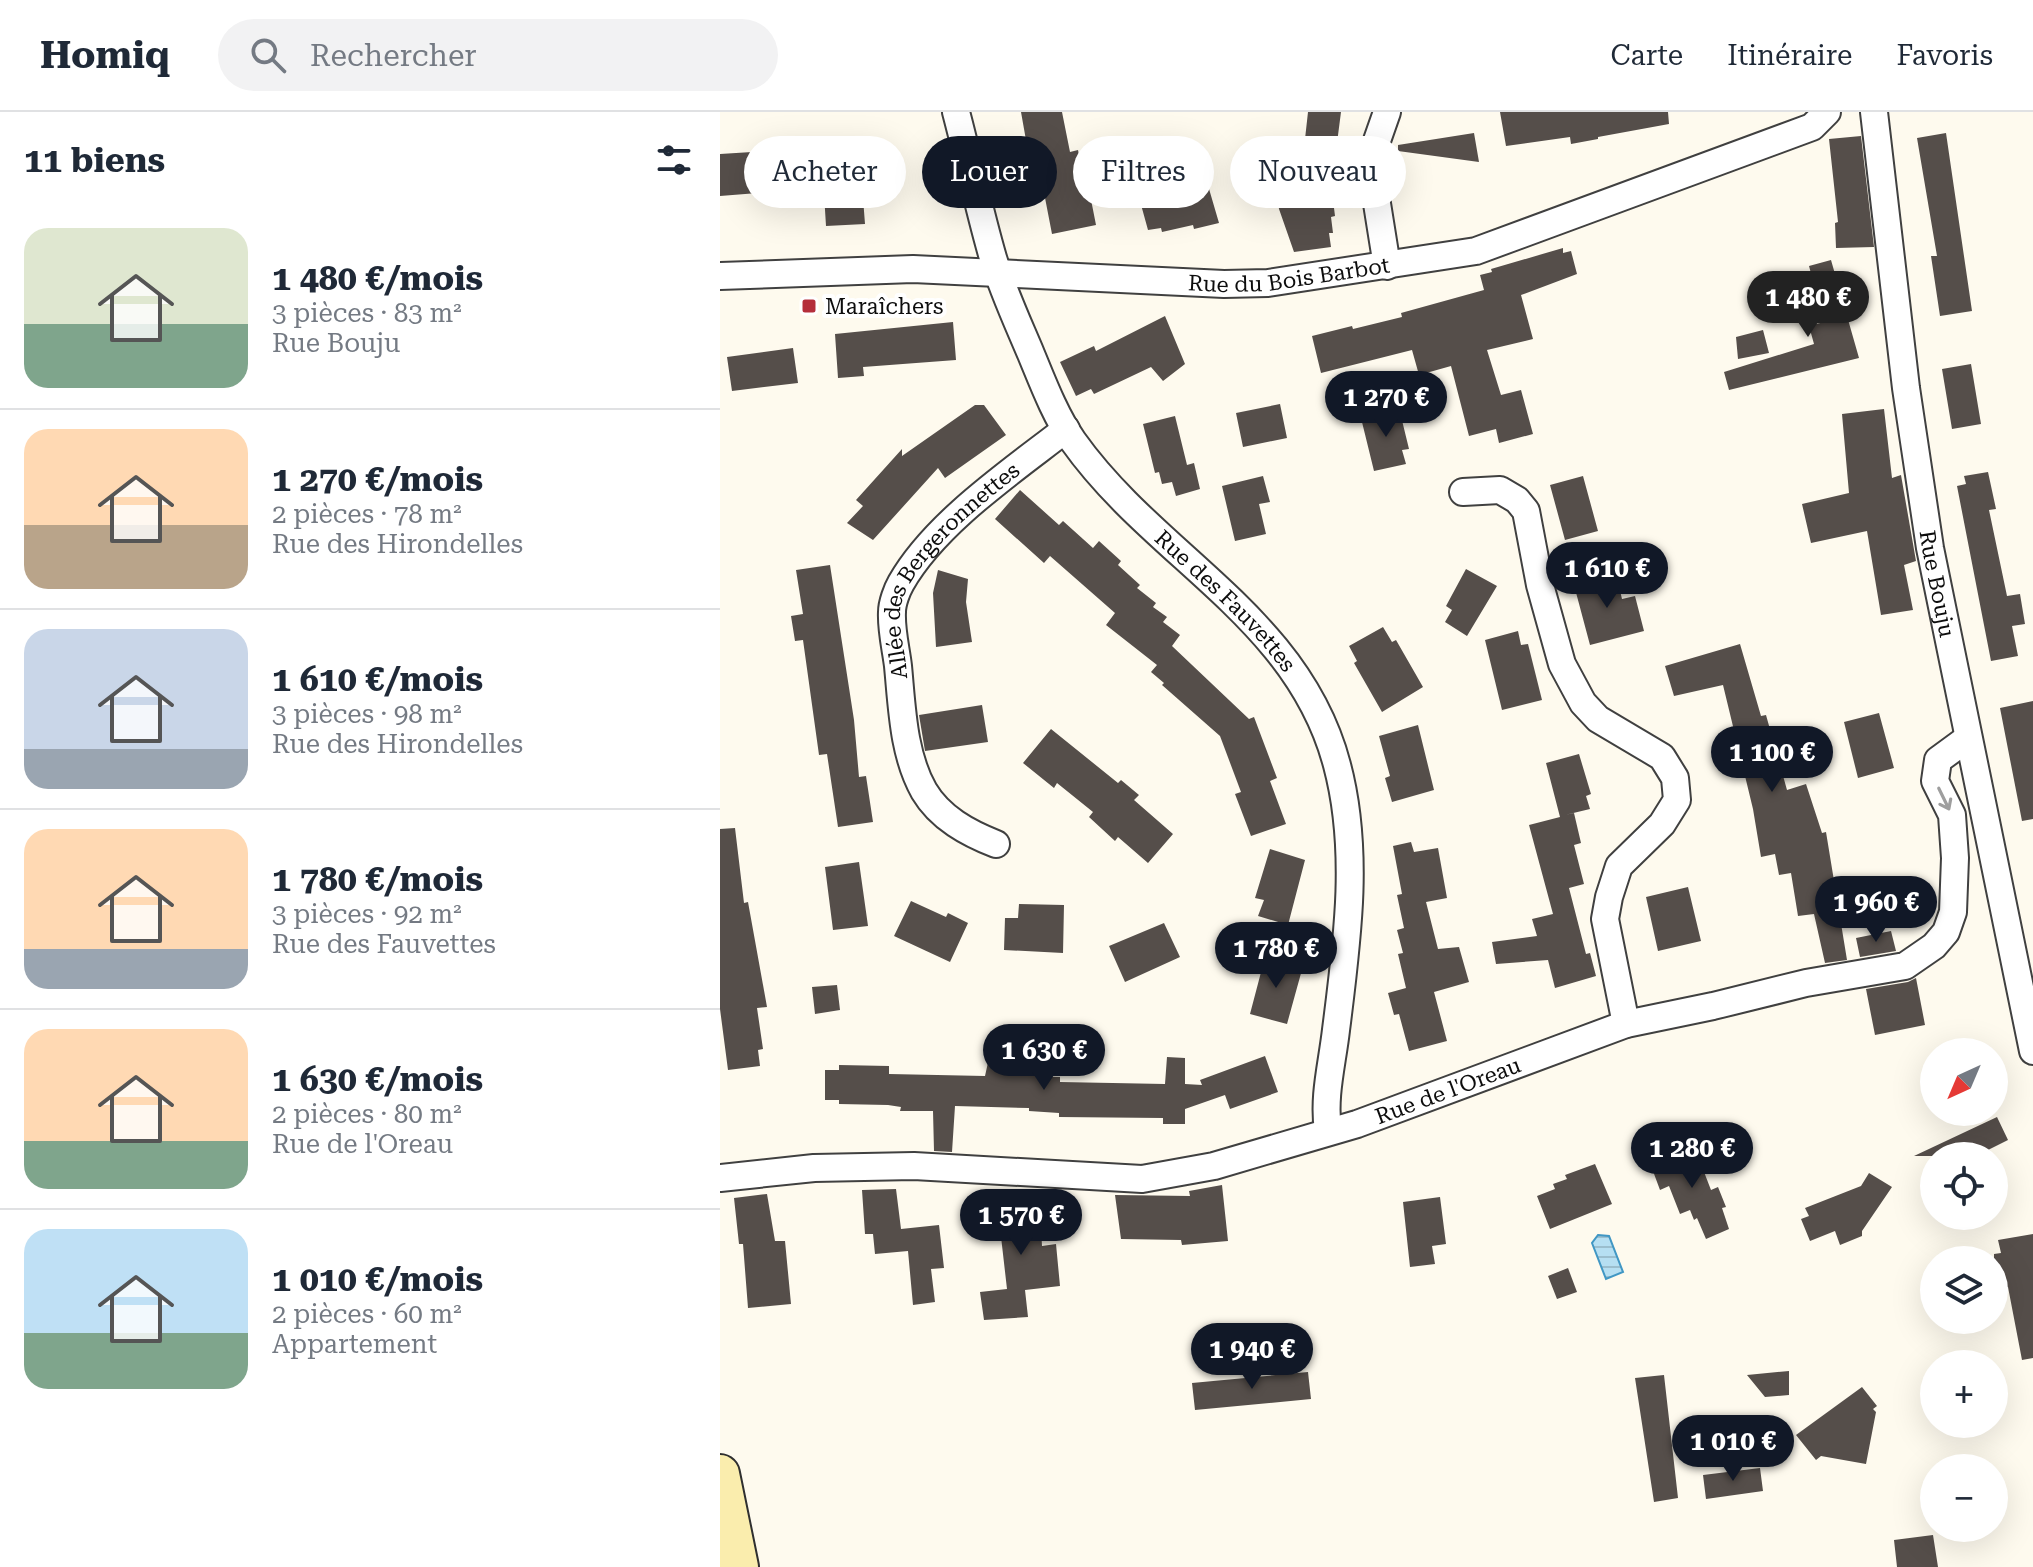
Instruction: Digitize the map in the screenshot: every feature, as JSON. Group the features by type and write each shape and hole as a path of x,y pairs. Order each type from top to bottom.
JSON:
{"street":[{"name":"Rue des Fauvettes","path":"956,112 998,274 1044,386 1066,429 1092,465 1145,524 1256,625 1293,668 1316,707 1338,765 1347,829 1350,907 1334,1051 1324,1106 1328,1131"},
{"path":"1387,112 1373,152 1375,191 1387,266"},
{"name":"Rue du Bois Barbot","path":"720,276 913,269 1224,284 1268,283 1387,266 1476,251 1812,127 1827,112"},
{"name":"Rue Bouju","path":"1874,112 1906,388 1927,533 2033,1051"},
{"name":"Allée des Bergeronnettes","path":"996,844 971,835 948,819 925,793 913,766 904,724 892,609 901,584 929,544 999,482 1066,429"},
{"path":"1463,492 1500,490 1517,500 1526,511 1540,585 1562,664 1583,703 1598,719 1662,757 1675,778 1677,800 1662,824 1619,866 1609,897 1605,919 1626,1024"},
{"name":"Rue de l'Oreau","path":"720,1178 814,1168 914,1166 1142,1179 1214,1166 1357,1124 1626,1024 1806,983 1905,966 1934,946 1946,932 1953,912 1955,858 1952,815 1935,781 1938,760 1968,738"},
{"path":"720,1474 739,1567"}],"water":[{"path":"1598,1235 1609,1236 1623,1272 1606,1279 1592,1243"}],"building":[{"path":"1021,112 1062,112 1070,152 1073,151 1073,208 1093,208 1096,225 1052,234 1047,208 1057,208 1057,136 1025,136"},
{"path":"1308,112 1341,112 1338,136 1305,136"},
{"path":"1500,112 1668,112 1669,124 1571,144 1570,137 1506,146"},
{"path":"1474,133 1479,162 1406,152 1406,144"},
{"path":"1946,133 1972,311 1940,316 1931,256 1937,256 1917,138"},
{"path":"1861,136 1874,247 1836,248 1835,223 1838,222 1829,139"},
{"path":"744,152 744,194 720,196 720,154"},
{"path":"1214,206 1219,223 1194,229 1193,225 1162,232 1161,228 1148,230 1142,208"},
{"path":"825,208 864,208 865,224 826,226"},
{"path":"1334,208 1335,216 1331,217 1333,233 1329,233 1331,247 1294,252 1279,209"},
{"path":"1563,248 1563,253 1571,251 1577,274 1521,295 1533,339 1487,350 1501,395 1521,390 1533,434 1499,443 1496,429 1469,436 1451,366 1419,375 1412,350 1321,373 1312,336 1402,317 1401,313 1484,290 1480,275 1492,272 1491,269"},
{"path":"1831,260 1859,358 1729,390 1724,372 1814,344 1809,326 1824,322 1809,266"},
{"path":"1165,316 1185,364 1163,381 1151,367 1094,394 1091,389 1076,396 1060,362 1094,346 1096,351"},
{"path":"953,322 956,360 863,367 864,376 838,378 835,334"},
{"path":"1763,330 1769,353 1738,359 1736,337"},
{"path":"793,348 798,383 732,391 727,357"},
{"path":"1971,364 1981,424 1952,429 1942,369"},
{"path":"1280,404 1287,438 1243,447 1236,413"},
{"path":"975,405 984,405 1006,435 945,478 938,468 873,540 847,523 863,506 856,500 902,449 902,456"},
{"path":"1399,408 1409,449 1402,450 1406,464 1374,471 1361,418"},
{"path":"1884,409 1892,478 1901,475 1916,561 1904,565 1913,610 1881,615 1867,531 1811,543 1802,504 1849,493 1842,414"},
{"path":"1175,416 1187,465 1194,463 1200,489 1176,496 1172,482 1162,484 1159,472 1155,473 1143,424"},
{"path":"1988,472 1996,509 1989,510 2007,596 2020,594 2025,624 2012,626 2018,656 1991,661 1957,486 1966,484 1964,476"},
{"path":"1263,476 1270,502 1259,504 1266,534 1235,541 1222,486"},
{"path":"1583,476 1598,531 1565,540 1550,485"},
{"path":"1020,490 1059,525 1063,521 1093,548 1099,541 1121,561 1118,565 1140,585 1137,588 1156,603 1153,607 1167,617 1163,622 1180,635 1172,646 1249,719 1254,717 1277,778 1270,781 1286,824 1251,836 1235,794 1241,792 1220,736 1162,685 1164,683 1151,672 1157,665 1106,625 1115,613 1050,556 1044,563 995,519"},
{"path":"830,565 854,720 859,777 866,776 873,822 838,827 827,754 819,755 803,640 795,641 791,616 803,614 796,570"},
{"path":"1466,569 1497,586 1467,636 1445,622 1452,610 1446,606"},
{"path":"938,570 968,579 966,602 972,642 936,647 933,593"},
{"path":"1616,574 1622,599 1635,596 1644,631 1590,645 1574,585"},
{"path":"1383,627 1392,642 1396,640 1423,687 1382,712 1354,663 1357,661 1349,646"},
{"path":"1518,631 1521,645 1528,644 1542,700 1502,710 1485,640"},
{"path":"1740,644 1761,716 1766,715 1787,790 1806,784 1822,833 1826,832 1847,960 1825,963 1814,914 1798,916 1791,873 1779,875 1775,854 1761,857 1753,809 1723,685 1674,696 1665,666"},
{"path":"2033,701 2033,819 2022,821 2000,708"},
{"path":"982,705 988,742 925,751 919,715"},
{"path":"1879,713 1894,768 1858,778 1844,722"},
{"path":"1418,725 1434,790 1392,802 1385,778 1390,776 1379,736"},
{"path":"1051,729 1118,783 1121,780 1139,795 1134,800 1173,834 1148,863 1118,837 1115,841 1089,817 1093,812 1057,783 1054,788 1023,763"},
{"path":"1579,754 1591,794 1586,796 1590,809 1565,815 1574,813 1581,843 1574,845 1584,884 1569,888 1586,954 1590,953 1596,976 1555,988 1548,960 1496,964 1492,942 1537,936 1532,919 1553,914 1529,825 1560,817 1546,763"},
{"path":"735,828 744,903 748,902 767,1007 757,1008 763,1049 758,1050 760,1066 728,1070 720,1009 720,829"},
{"path":"1411,842 1414,852 1438,848 1447,898 1426,902 1438,949 1459,947 1469,982 1434,992 1447,1041 1409,1051 1399,1014 1394,1015 1388,993 1406,988 1398,954 1403,953 1397,930 1404,928 1397,895 1402,894 1393,846"},
{"path":"1270,849 1305,860 1288,925 1258,916 1264,900 1255,898"},
{"path":"859,862 868,926 833,930 825,867"},
{"path":"1688,887 1701,941 1658,951 1646,897"},
{"path":"911,901 968,923 950,962 894,936"},
{"path":"1019,904 1064,905 1063,953 1004,950 1005,918 1018,918"},
{"path":"1164,923 1180,957 1125,982 1109,946"},
{"path":"1891,931 1896,951 1860,957 1856,938"},
{"path":"1265,957 1303,966 1287,1024 1250,1014"},
{"path":"1916,978 1925,1025 1875,1035 1866,989"},
{"path":"837,985 840,1010 815,1014 812,987"},
{"path":"1265,1056 1278,1092 1230,1109 1225,1095 1185,1109 1185,1124 1163,1124 1163,1118 1059,1117 1059,1113 1029,1111 1029,1108 955,1106 952,1152 934,1151 933,1111 900,1111 901,1107 888,1105 839,1104 839,1100 825,1100 825,1070 839,1070 839,1065 889,1066 889,1074 985,1076 989,1058 1045,1058 1044,1077 1060,1077 1060,1082 1165,1084 1167,1057 1185,1058 1185,1084 1202,1085 1200,1080"},
{"path":"1978,1126 2001,1126 2008,1140 2004,1142 1944,1142"},
{"path":"1694,1146 1711,1190 1718,1187 1726,1207 1722,1208 1729,1229 1706,1239 1690,1210 1680,1214 1669,1186 1660,1190 1650,1163"},
{"path":"1595,1164 1612,1204 1550,1229 1537,1196 1555,1189 1553,1184 1567,1179 1565,1175"},
{"path":"1869,1173 1892,1187 1862,1231 1862,1236 1840,1245 1835,1231 1810,1241 1801,1219 1809,1216 1805,1208 1861,1186"},
{"path":"1222,1185 1228,1241 1182,1245 1181,1240 1121,1239 1115,1195 1190,1196 1189,1191"},
{"path":"896,1189 901,1229 939,1225 944,1268 931,1269 935,1302 913,1305 908,1251 875,1254 873,1234 865,1234 862,1190"},
{"path":"996,1193 1039,1194 1042,1246 1056,1244 1060,1286 1025,1290 1028,1317 984,1320 980,1292 1007,1289"},
{"path":"767,1194 775,1241 785,1241 791,1304 748,1308 743,1244 739,1244 734,1198"},
{"path":"1440,1197 1446,1244 1432,1246 1435,1264 1410,1267 1403,1202"},
{"path":"2033,1234 2033,1358 2022,1360 2008,1287 2008,1246 1999,1246 1998,1240"},
{"path":"1568,1268 1577,1292 1557,1299 1548,1276"},
{"path":"1789,1371 1789,1395 1765,1397 1747,1375"},
{"path":"1308,1372 1311,1399 1195,1410 1192,1383"},
{"path":"1664,1375 1678,1498 1654,1502 1635,1378"},
{"path":"1862,1387 1877,1406 1873,1409 1876,1412 1866,1464 1821,1456 1816,1460 1796,1435"},
{"path":"1760,1468 1763,1491 1706,1499 1703,1475"},
{"path":"1920,1537 1920,1542 1934,1542 1938,1567 1897,1567 1894,1540"}],"place":[{"name":"Maraîchers","path":"809,306"}]}
